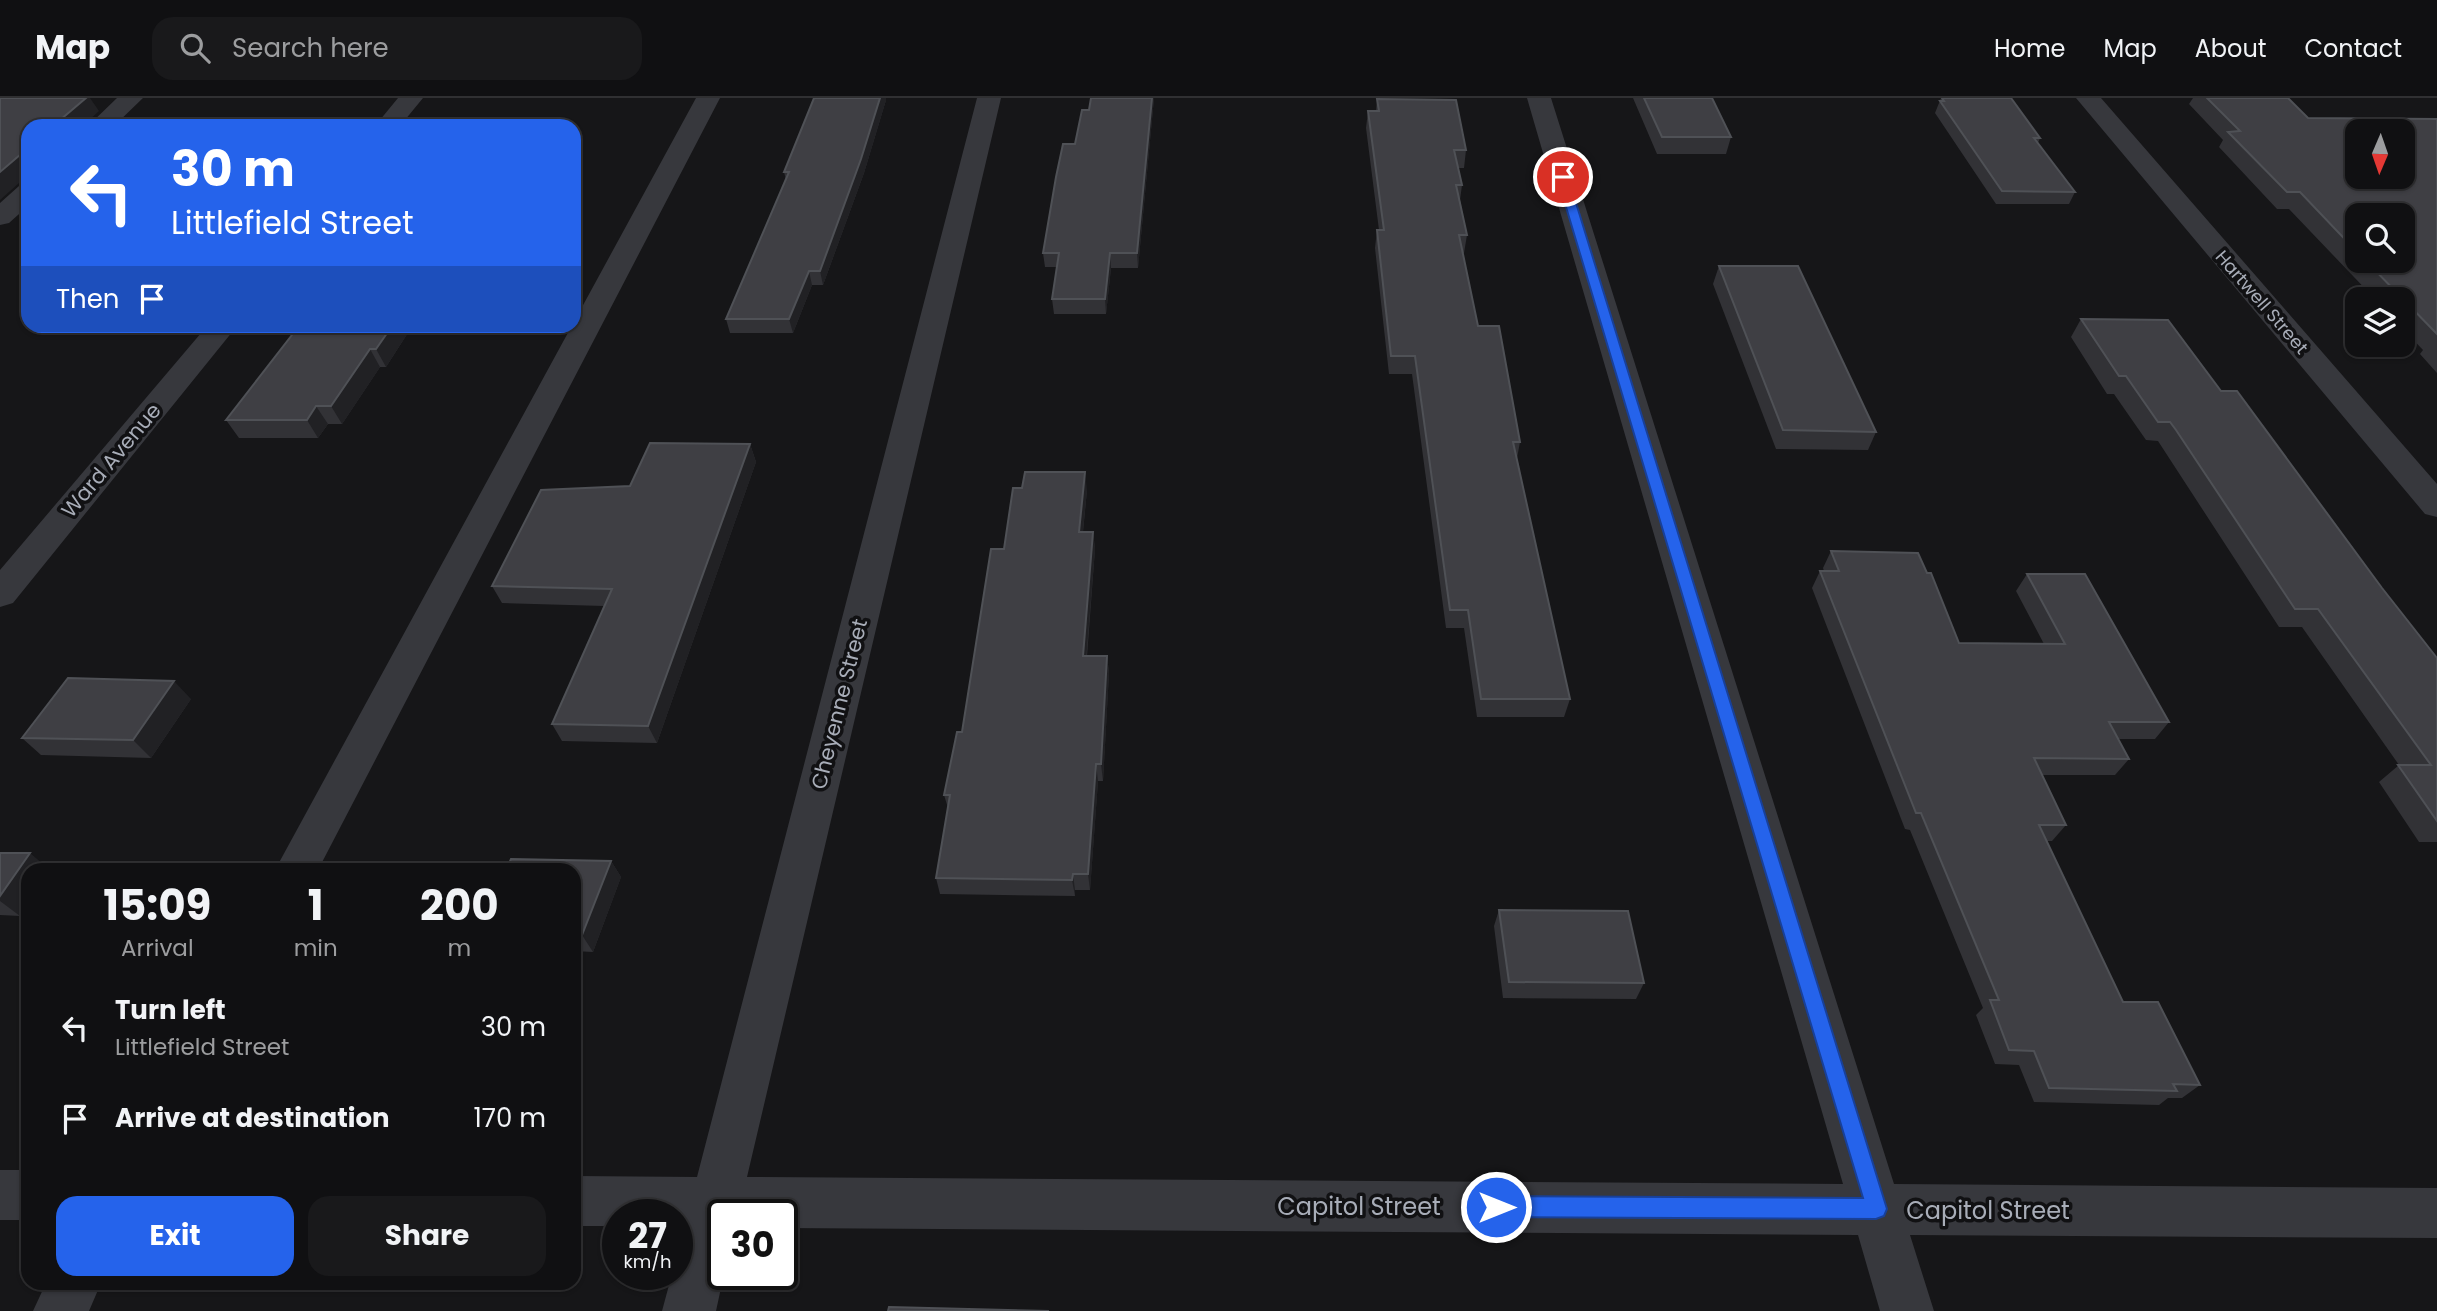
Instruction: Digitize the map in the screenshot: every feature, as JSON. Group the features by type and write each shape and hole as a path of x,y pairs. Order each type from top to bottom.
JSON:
{"street":[{"path":"108,119 131,98"},
{"path":"393,119 411,98"},
{"path":"300,863 708,98"},
{"name":"Cheyenne Street","path":"716,1199 989,98"},
{"path":"1539,98 1907,1311"},
{"name":"Hartwell Street","path":"2088,98 2437,506"},
{"path":"0,217 21,198"},
{"name":"Ward Avenue","path":"0,594 216,333"},
{"path":"0,1195 21,1195"},
{"name":"Capitol Street","path":"581,1202 707,1203"},
{"name":"Capitol Street","path":"798,1203 2437,1213"},
{"name":"Cheyenne Street","path":"689,1311 707,1236"},
{"path":"60,1311 71,1290"}],"building":[{"path":"0,98 86,98 61,119 21,119 21,154 0,172"},
{"path":"814,98 880,98 820,271 809,271 789,319 726,319 789,172 784,172"},
{"path":"1091,98 1152,98 1137,253 1110,253 1105,299 1052,299 1059,253 1043,253 1056,177 1063,144 1075,144 1082,110 1089,110"},
{"path":"1644,98 1712,98 1731,137 1662,137"},
{"path":"1942,98 2011,98 2040,138 2034,138 2075,192 2002,191 1940,101 1944,101"},
{"path":"2207,98 2288,98 2308,118 2437,119 2437,334 2415,311 2415,287 2391,287 2378,273 2415,273 2415,203 2345,203 2345,239 2300,192 2287,192 2228,132 2240,131"},
{"path":"1377,99 1456,100 1466,150 1454,150 1462,185 1456,185 1467,235 1459,235 1478,326 1499,326 1520,442 1513,442 1570,699 1481,699 1468,610 1450,610 1415,356 1391,356 1377,230 1384,230 1368,111 1379,111"},
{"path":"1719,266 1798,266 1876,432 1783,430"},
{"path":"2081,319 2168,320 2221,391 2237,391 2437,658 2437,821 2398,765 2431,765 2318,609 2295,609 2176,430 2170,422 2158,422 2126,376 2119,376"},
{"path":"294,333 387,333 376,349 370,349 331,406 316,406 307,420 226,420"},
{"path":"650,443 750,444 648,726 552,724 612,589 492,586 541,490 630,486"},
{"path":"1025,472 1085,472 1079,532 1093,532 1083,656 1107,656 1101,764 1096,764 1088,874 1073,874 1072,880 936,878 950,795 944,795 957,732 962,732 991,549 1004,549 1013,488 1022,488"},
{"path":"1831,551 1918,553 1927,573 1931,573 1959,643 2065,644 2027,574 2085,574 2169,722 2109,722 2129,759 2034,758 2066,825 2039,825 2123,1002 2158,1002 2200,1085 2173,1084 2177,1091 2049,1088 2034,1051 2009,1050 1990,1000 1999,1000 1921,813 1916,813 1820,571 1839,571"},
{"path":"68,678 174,681 133,740 22,738"},
{"path":"0,853 30,853 21,863 0,896"},
{"path":"511,859 611,861 582,935 581,863 509,863"},
{"path":"1499,910 1628,911 1644,983 1509,982"},
{"path":"889,1307 1049,1311 888,1311"}],"route":[{"path":"1496,1207 1876,1209 1563,177"}]}
